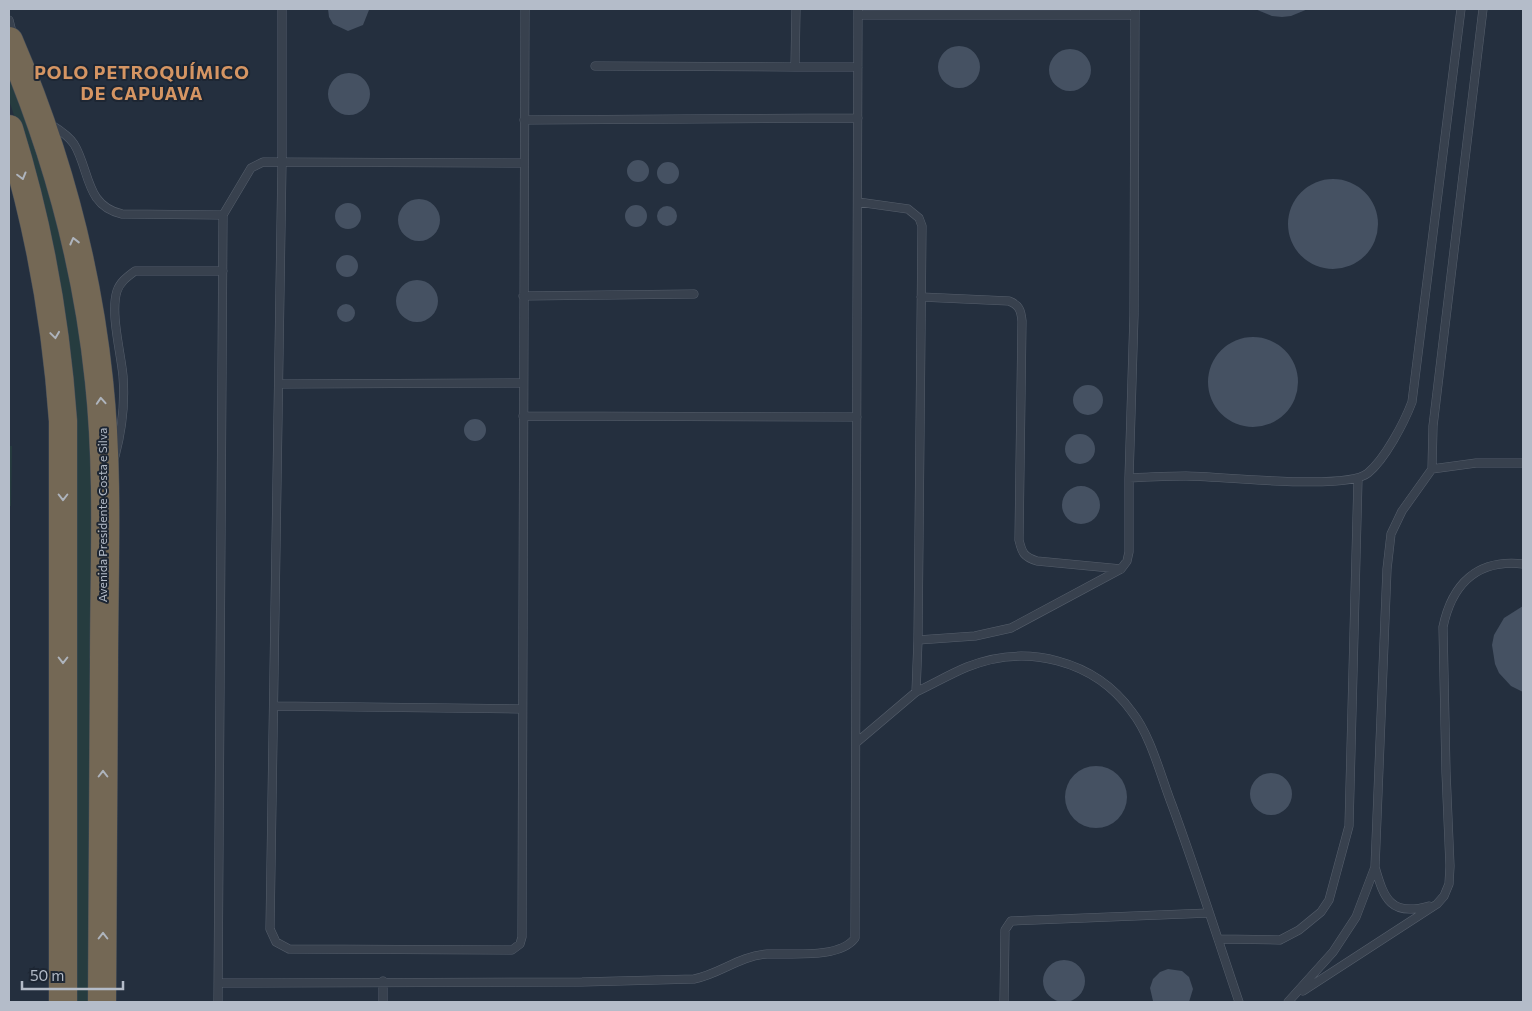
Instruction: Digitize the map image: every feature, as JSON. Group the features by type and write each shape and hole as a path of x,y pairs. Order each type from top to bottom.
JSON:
{"highway":[{"name":"Avenida Presidente Costa e Silva","path":"9,41 40,117 82,273 95,344 103,428 104,496 102,1002"},
{"path":"9,129 31,208 45,269 56,345 63,421 63,1002"}],"lane":[{"path":"282,9 282,162 270,929 276,942 281,946 289,948 512,950 517,948 522,937 525,9"},
{"path":"795,67 796,9"},
{"path":"1129,478 1186,476 1323,481 1358,478 1368,473 1391,443 1412,402 1461,9"},
{"path":"1295,996 1334,952 1356,918 1375,867 1387,569 1390,543 1402,511 1432,469 1433,426 1483,9"},
{"path":"218,983 383,981 582,982 694,979 711,976 752,956 834,952 844,949 855,938 858,12 1135,12 1134,305 1129,552 1127,561 1121,569 1011,628 975,636 918,640"},
{"path":"9,20 25,79"},
{"path":"595,66 858,67"},
{"path":"40,117 65,134 73,143 96,197 111,211 122,214 223,214"},
{"path":"524,120 858,118"},
{"path":"218,1002 223,214 251,168 263,162 524,163"},
{"path":"858,202 908,209 920,218 922,226 916,692"},
{"path":"104,496 122,430 123,377 116,314 117,292 124,279 135,272 223,271"},
{"path":"523,296 694,294"},
{"path":"922,297 1009,301 1017,304 1021,312 1022,322 1019,540 1022,552 1026,558 1037,561 1121,569"},
{"path":"279,384 523,383"},
{"path":"523,416 857,417"},
{"path":"1432,469 1476,463 1523,463"},
{"path":"1218,939 1280,940 1299,930 1321,912 1329,900 1349,826 1358,478"},
{"path":"1288,1002 1437,904 1444,896 1449,884 1450,866 1443,627 1447,606 1466,580 1478,570 1494,564 1523,564"},
{"path":"857,742 916,692 967,667 996,658 1026,655 1054,659 1082,669 1109,686 1133,712 1149,744 1239,1002"},
{"path":"274,706 522,709"},
{"path":"1375,867 1382,891 1389,903 1401,909 1416,910 1437,904"},
{"path":"1004,1002 1005,930 1011,920 1209,913"},
{"path":"383,981 383,1002"}],"green space":[{"path":"9,70 63,237 84,355 91,436 90,1002 74,1002 75,466 23,143 9,100"},
{"path":"9,446 12,446 11,506 9,506"}],"building":[{"path":"328,9 369,10 363,25 348,31 333,24 329,17"},
{"path":"1255,9 1308,9 1291,16 1282,17 1272,16"},
{"path":"963,46 971,49 977,55 980,67 977,79 971,85 955,88 947,85 941,79 938,63 941,55 947,49"},
{"path":"1074,49 1082,52 1088,58 1091,70 1088,82 1082,88 1066,91 1058,88 1052,82 1049,66 1052,58 1058,52"},
{"path":"349,73 364,79 370,94 364,109 349,115 334,109 328,94 334,79"},
{"path":"638,160 648,167 649,171 642,181 638,182 628,175 627,171 634,161"},
{"path":"668,162 678,169 679,173 672,183 668,184 658,177 657,173 664,163"},
{"path":"1333,179 1350,182 1365,192 1375,207 1378,224 1375,241 1365,256 1350,266 1333,269 1316,266 1301,256 1291,241 1288,224 1291,207 1301,192 1316,182"},
{"path":"419,199 434,205 440,220 434,235 419,241 404,235 398,220 404,205"},
{"path":"348,203 357,207 361,216 357,225 348,229 339,225 335,216 339,207"},
{"path":"636,205 646,212 647,216 640,226 636,227 626,220 625,216 632,206"},
{"path":"663,206 671,206 677,212 677,220 671,226 663,226 657,220 657,212"},
{"path":"347,255 357,262 358,266 351,276 347,277 337,270 336,266 343,256"},
{"path":"417,280 432,286 438,301 432,316 417,322 402,316 396,301 402,286"},
{"path":"346,304 352,307 355,313 352,319 346,322 340,319 337,313 340,307"},
{"path":"1253,337 1270,340 1285,350 1295,365 1298,382 1295,399 1285,414 1270,424 1253,427 1236,424 1221,414 1211,399 1208,382 1211,365 1221,350 1236,340"},
{"path":"1088,385 1094,386 1102,394 1102,406 1094,414 1088,415 1082,414 1074,406 1073,400 1074,394 1082,386"},
{"path":"475,419 485,426 486,430 479,440 475,441 465,434 464,430 471,420"},
{"path":"1080,434 1086,435 1094,443 1094,455 1086,463 1080,464 1074,463 1066,455 1065,449 1066,443 1074,435"},
{"path":"1081,486 1094,492 1100,505 1094,518 1081,524 1068,518 1062,505 1068,492"},
{"path":"1523,606 1523,692 1511,686 1499,673 1495,664 1492,645 1494,635 1504,618"},
{"path":"1096,766 1108,768 1118,775 1125,785 1127,797 1125,809 1118,819 1108,826 1096,828 1084,826 1074,819 1067,809 1065,797 1067,785 1074,775 1084,768"},
{"path":"1275,773 1283,776 1289,782 1292,794 1289,806 1283,812 1267,815 1259,812 1253,806 1250,790 1253,782 1259,776"},
{"path":"1068,960 1076,963 1082,969 1085,981 1082,993 1076,999 1060,1002 1052,999 1046,993 1043,977 1046,969 1052,963"},
{"path":"1168,969 1182,971 1189,977 1193,989 1189,1002 1153,1001 1150,988 1153,979 1160,972"}],"district":[{"name":"POLO PETROQUÍMICO DE CAPUAVA","path":"142,83"}]}
